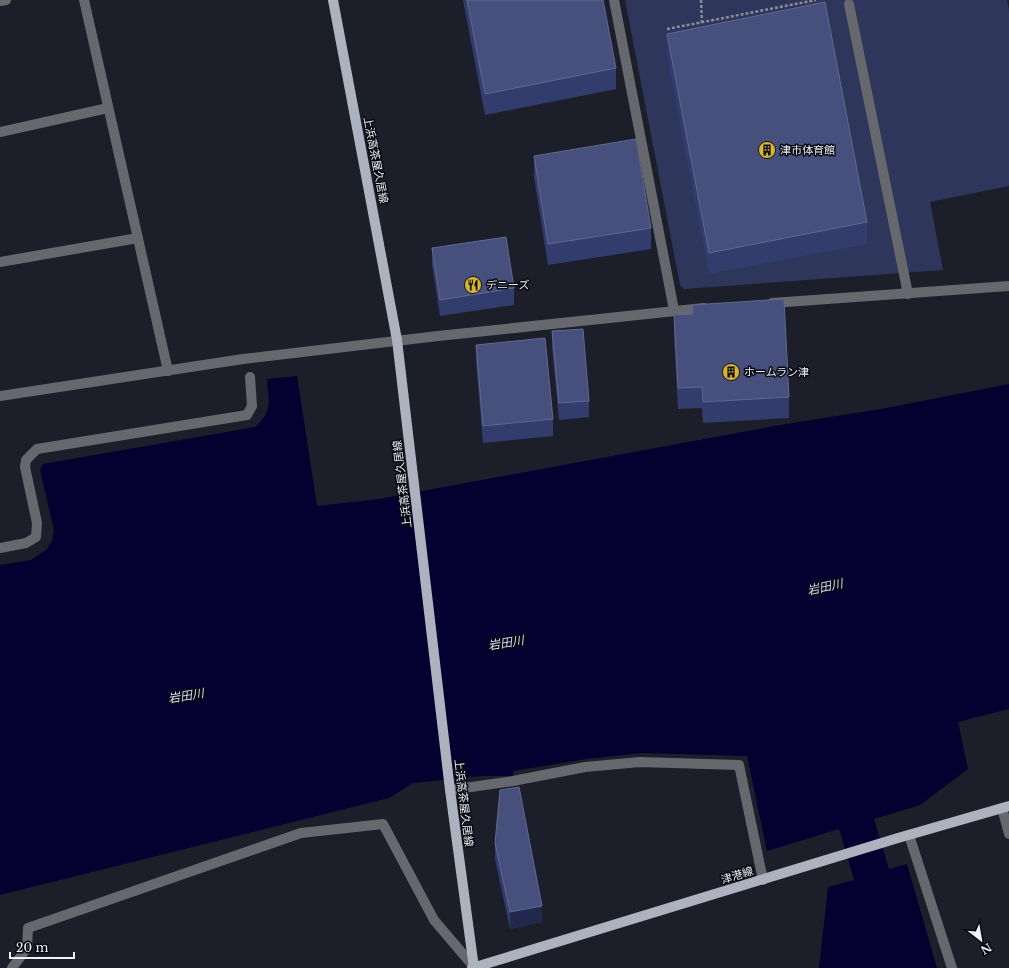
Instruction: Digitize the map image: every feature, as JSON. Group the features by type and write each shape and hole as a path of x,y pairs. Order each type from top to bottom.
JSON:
{"main road":[{"name":"上浜高茶屋久居線","path":"334,0 397,340 449,788 473,968"},
{"name":"津港線","path":"473,968 898,838 1005,807"}],"street":[{"path":"0,1 6,0"},
{"path":"84,0 168,371"},
{"path":"614,0 674,310"},
{"path":"849,4 908,294"},
{"path":"0,132 108,108"},
{"path":"0,262 138,238"},
{"path":"760,304 1009,286"},
{"path":"0,396 242,359 397,340 713,307"},
{"path":"0,548 26,543 36,537 37,523 25,467 26,460 37,449 247,415 252,406 250,377"},
{"path":"449,788 513,781 585,767 640,762 739,765 767,878"},
{"path":"1005,807 1009,834"},
{"path":"12,968 27,948 28,928 301,833 383,824 434,920 473,968"},
{"path":"910,835 952,968"}],"path":[{"path":"701,0 702,23"},
{"path":"667,29 702,23 798,1 816,0"}],"shaded area":[{"path":"625,0 1007,0 1009,10 1009,186 930,202 943,270 684,289 680,285"}],"water":[{"name":"岩田川","path":"297,376 317,506 379,499 780,425 881,409 1009,384 1009,709 958,722 968,769 920,805 874,819 889,869 907,864 937,968 819,968 828,887 854,880 839,829 767,851 747,756 642,753 586,759 513,771 513,776 482,776 413,783 389,798 0,895 0,565 31,560 47,549 52,541 54,530 40,470 43,464 255,427 265,416 267,410 269,400 267,379"}],"building":[{"path":"467,0 603,0 616,68 485,94"},
{"name":"津市体育館","path":"825,2 867,222 709,253 667,34"},
{"path":"636,139 651,228 548,244 534,156"},
{"name":"デニーズ","path":"506,237 514,288 440,300 432,248"},
{"name":"ホームラン津","path":"784,299 789,397 703,402 702,387 678,388 674,315 693,314 692,305"},
{"path":"583,329 589,401 559,403 552,331"},
{"path":"545,338 553,419 483,426 476,345"},
{"path":"519,787 542,906 510,912 495,843 500,790"}],"place":[{"name":"津市体育館","path":"767,150"},
{"name":"デニーズ","path":"473,285"},
{"name":"ホームラン津","path":"731,372"}]}
